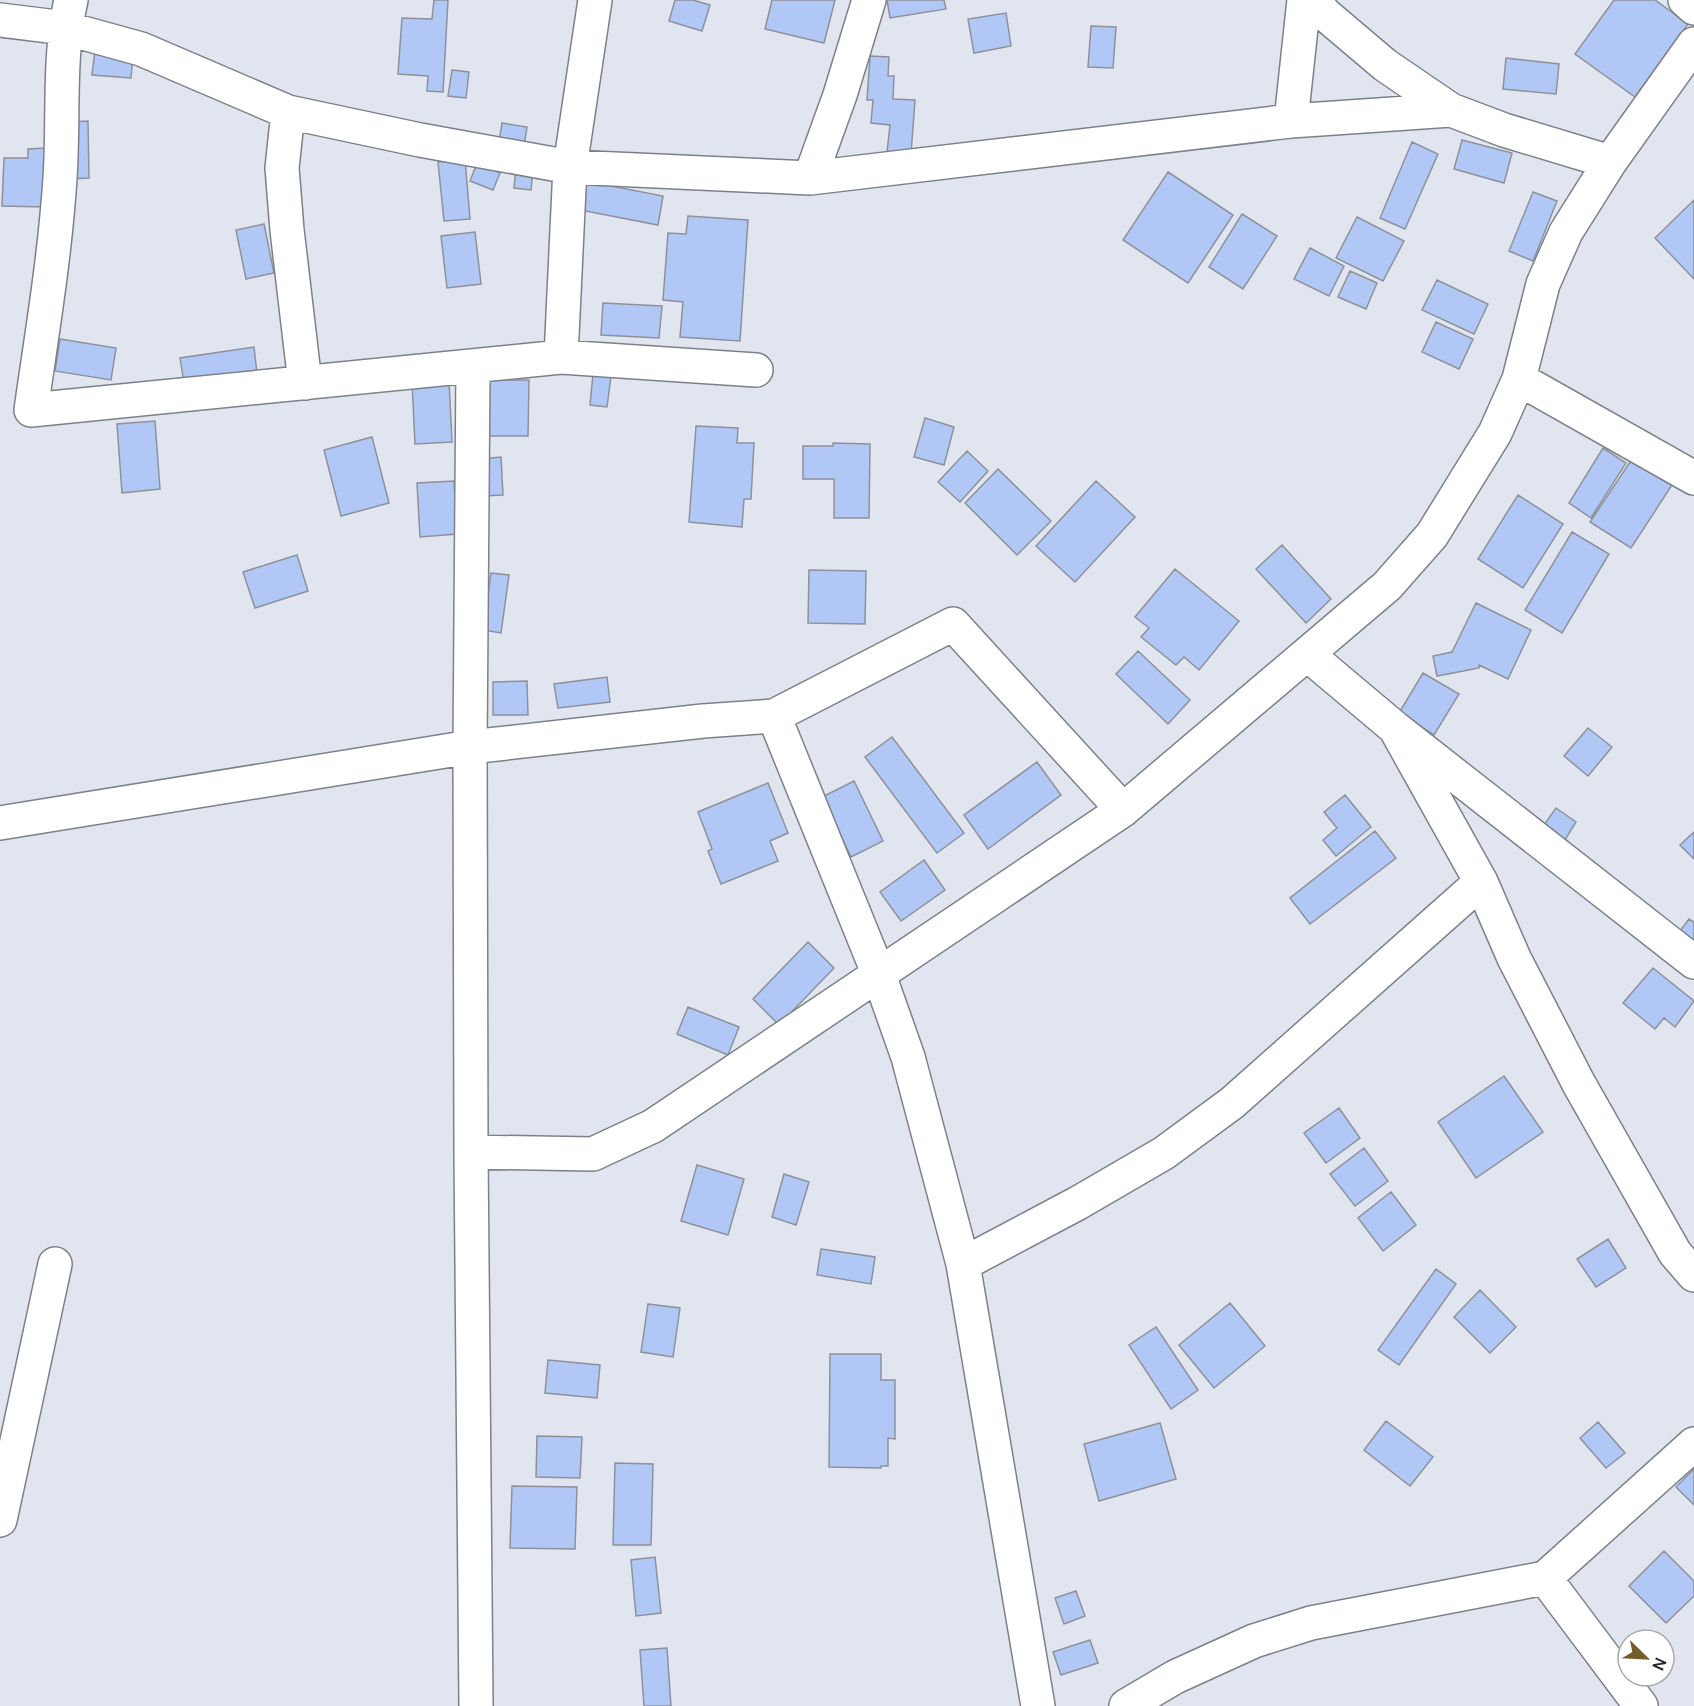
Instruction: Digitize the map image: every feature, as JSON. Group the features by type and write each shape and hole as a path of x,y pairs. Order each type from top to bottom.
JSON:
{"street":[{"path":"561,357 570,167 595,0"},
{"path":"810,178 840,95 869,0"},
{"path":"1292,121 1304,0"},
{"path":"1312,0 1326,15 1385,65 1452,110 1504,130 1610,162"},
{"path":"1685,0 1694,8"},
{"path":"0,20 68,14 141,49 288,112 420,140 570,167 810,178 1292,121 1452,110"},
{"path":"68,14 58,223 31,410 561,357 756,370"},
{"path":"471,1152 593,1154 653,1126 1123,810 1387,586 1431,535 1495,433 1519,379 1543,284 1566,232 1610,162 1694,44"},
{"path":"288,112 282,168 286,230 305,383"},
{"path":"473,366 470,747 476,1706"},
{"path":"1519,379 1694,478"},
{"path":"0,823 470,747 703,721 774,716 953,624 1123,810"},
{"path":"1307,654 1395,728 1694,962"},
{"path":"774,716 879,975 908,1057 963,1264 1038,1706"},
{"path":"1395,728 1481,882 1514,958 1579,1084 1675,1253 1694,1275"},
{"path":"963,1264 1078,1203 1155,1158 1232,1103 1481,882"},
{"path":"0,1520 55,1264"},
{"path":"1126,1706 1175,1677 1254,1641 1311,1623 1545,1578 1694,1444"},
{"path":"1545,1578 1641,1706"}],"building":[{"path":"434,0 448,0 443,92 427,91 428,76 398,74 402,18 432,19"},
{"path":"675,0 693,0 710,5 702,31 669,21"},
{"path":"772,0 835,0 824,43 765,29"},
{"path":"887,0 944,0 946,9 890,18"},
{"path":"1614,0 1655,0 1688,24 1635,97 1575,54"},
{"path":"1006,13 1011,46 974,53 968,19"},
{"path":"1091,26 1116,27 1113,68 1088,67"},
{"path":"95,50 133,53 131,78 92,75"},
{"path":"870,56 889,57 888,76 894,76 893,99 915,100 911,154 887,152 890,125 871,123 873,100 867,100"},
{"path":"1506,58 1559,64 1556,94 1503,89"},
{"path":"452,70 469,72 466,98 448,96"},
{"path":"88,121 89,178 69,179 67,122"},
{"path":"502,123 527,127 524,146 499,142"},
{"path":"1462,140 1512,153 1504,183 1454,169"},
{"path":"1412,142 1438,154 1405,229 1380,218"},
{"path":"46,148 45,207 2,206 4,158 28,158 28,149"},
{"path":"465,159 470,219 444,221 438,162"},
{"path":"477,163 500,173 493,190 470,181"},
{"path":"516,167 533,168 531,190 514,188"},
{"path":"1168,172 1233,215 1188,283 1123,240"},
{"path":"580,180 663,196 658,225 575,209"},
{"path":"1533,192 1557,201 1533,261 1509,251"},
{"path":"1694,200 1694,279 1655,238"},
{"path":"1242,214 1277,236 1243,289 1209,267"},
{"path":"688,216 748,220 740,341 680,337 683,302 663,300 668,233 686,234"},
{"path":"1357,217 1404,241 1383,281 1336,258"},
{"path":"264,224 274,273 246,279 236,230"},
{"path":"475,232 481,284 447,288 441,236"},
{"path":"1310,248 1344,266 1329,296 1294,279"},
{"path":"1350,271 1377,283 1366,309 1338,297"},
{"path":"1437,280 1488,304 1474,334 1422,310"},
{"path":"603,303 662,306 659,338 601,335"},
{"path":"1436,322 1473,339 1459,369 1422,352"},
{"path":"60,339 116,348 111,380 55,371"},
{"path":"254,347 257,373 184,383 180,358"},
{"path":"593,374 611,376 607,407 590,405"},
{"path":"488,380 529,380 528,436 487,436"},
{"path":"449,381 452,442 415,444 412,382"},
{"path":"925,418 954,427 944,465 914,457"},
{"path":"155,421 160,489 122,493 117,424"},
{"path":"696,426 738,428 737,443 754,443 751,499 744,499 742,527 689,522"},
{"path":"372,437 389,503 341,516 324,450"},
{"path":"833,443 870,444 869,518 834,518 834,479 803,479 803,446 833,446"},
{"path":"1603,448 1626,463 1591,518 1569,503"},
{"path":"967,451 988,471 960,502 938,482"},
{"path":"501,457 503,495 483,496 481,459"},
{"path":"1632,459 1672,485 1631,548 1590,522"},
{"path":"998,469 1051,521 1017,555 965,503"},
{"path":"454,481 457,534 420,537 417,483"},
{"path":"1096,481 1135,517 1075,582 1036,546"},
{"path":"1518,495 1563,524 1523,588 1478,559"},
{"path":"1572,532 1609,554 1562,633 1525,610"},
{"path":"1282,545 1331,599 1306,623 1256,569"},
{"path":"297,555 308,591 255,608 243,572"},
{"path":"1175,569 1239,621 1199,670 1184,657 1176,665 1141,637 1149,628 1135,617"},
{"path":"809,570 866,571 865,624 808,623"},
{"path":"491,573 509,575 501,633 483,630"},
{"path":"1476,603 1531,630 1508,679 1479,665 1479,668 1437,676 1433,656 1452,652"},
{"path":"1138,651 1190,700 1168,724 1116,674"},
{"path":"1423,673 1459,694 1434,735 1399,713"},
{"path":"607,677 610,702 558,708 554,684"},
{"path":"527,681 528,715 493,715 493,682"},
{"path":"1588,728 1612,747 1588,776 1564,756"},
{"path":"892,737 964,833 937,853 865,757"},
{"path":"1037,762 1061,795 988,849 964,815"},
{"path":"854,781 883,841 851,857 822,797"},
{"path":"768,783 788,833 770,841 778,861 721,884 708,851 712,849 698,812"},
{"path":"1345,795 1371,827 1336,856 1323,840 1337,828 1324,812"},
{"path":"1556,808 1576,822 1565,840 1544,825"},
{"path":"1375,831 1396,858 1310,924 1290,898"},
{"path":"1694,832 1694,859 1680,845"},
{"path":"924,860 945,890 901,921 880,892"},
{"path":"1689,919 1694,922 1694,950 1676,936"},
{"path":"808,942 834,968 779,1025 753,999"},
{"path":"1653,968 1694,1001 1675,1027 1664,1018 1655,1029 1623,1003"},
{"path":"688,1007 739,1027 728,1055 677,1034"},
{"path":"1504,1076 1543,1132 1476,1178 1438,1122"},
{"path":"1339,1108 1360,1138 1326,1163 1304,1133"},
{"path":"1364,1148 1388,1181 1355,1206 1330,1174"},
{"path":"697,1165 744,1179 728,1235 681,1221"},
{"path":"784,1174 809,1182 796,1225 772,1217"},
{"path":"1391,1192 1416,1225 1383,1251 1358,1218"},
{"path":"1608,1239 1626,1268 1596,1287 1577,1259"},
{"path":"821,1249 875,1257 871,1284 817,1275"},
{"path":"1436,1269 1456,1284 1399,1365 1378,1350"},
{"path":"1480,1290 1516,1327 1490,1353 1454,1317"},
{"path":"1230,1303 1265,1346 1214,1388 1179,1345"},
{"path":"648,1304 680,1308 673,1357 641,1352"},
{"path":"1156,1327 1198,1390 1171,1409 1129,1345"},
{"path":"830,1354 881,1354 881,1380 895,1380 895,1439 888,1438 888,1466 881,1466 881,1468 829,1467"},
{"path":"548,1360 600,1365 597,1398 545,1393"},
{"path":"1386,1421 1433,1457 1410,1486 1364,1450"},
{"path":"1598,1422 1625,1453 1606,1468 1580,1438"},
{"path":"1160,1423 1176,1479 1099,1501 1084,1444"},
{"path":"537,1436 582,1437 580,1478 536,1477"},
{"path":"615,1463 653,1464 651,1545 613,1545"},
{"path":"1694,1469 1694,1505 1676,1487"},
{"path":"512,1486 577,1487 575,1549 510,1548"},
{"path":"1664,1551 1694,1581 1694,1596 1666,1623 1629,1586"},
{"path":"655,1557 661,1613 636,1616 631,1560"},
{"path":"1076,1591 1085,1616 1064,1624 1055,1598"},
{"path":"1090,1640 1098,1663 1061,1675 1053,1652"},
{"path":"667,1648 671,1706 644,1706 640,1650"}]}
